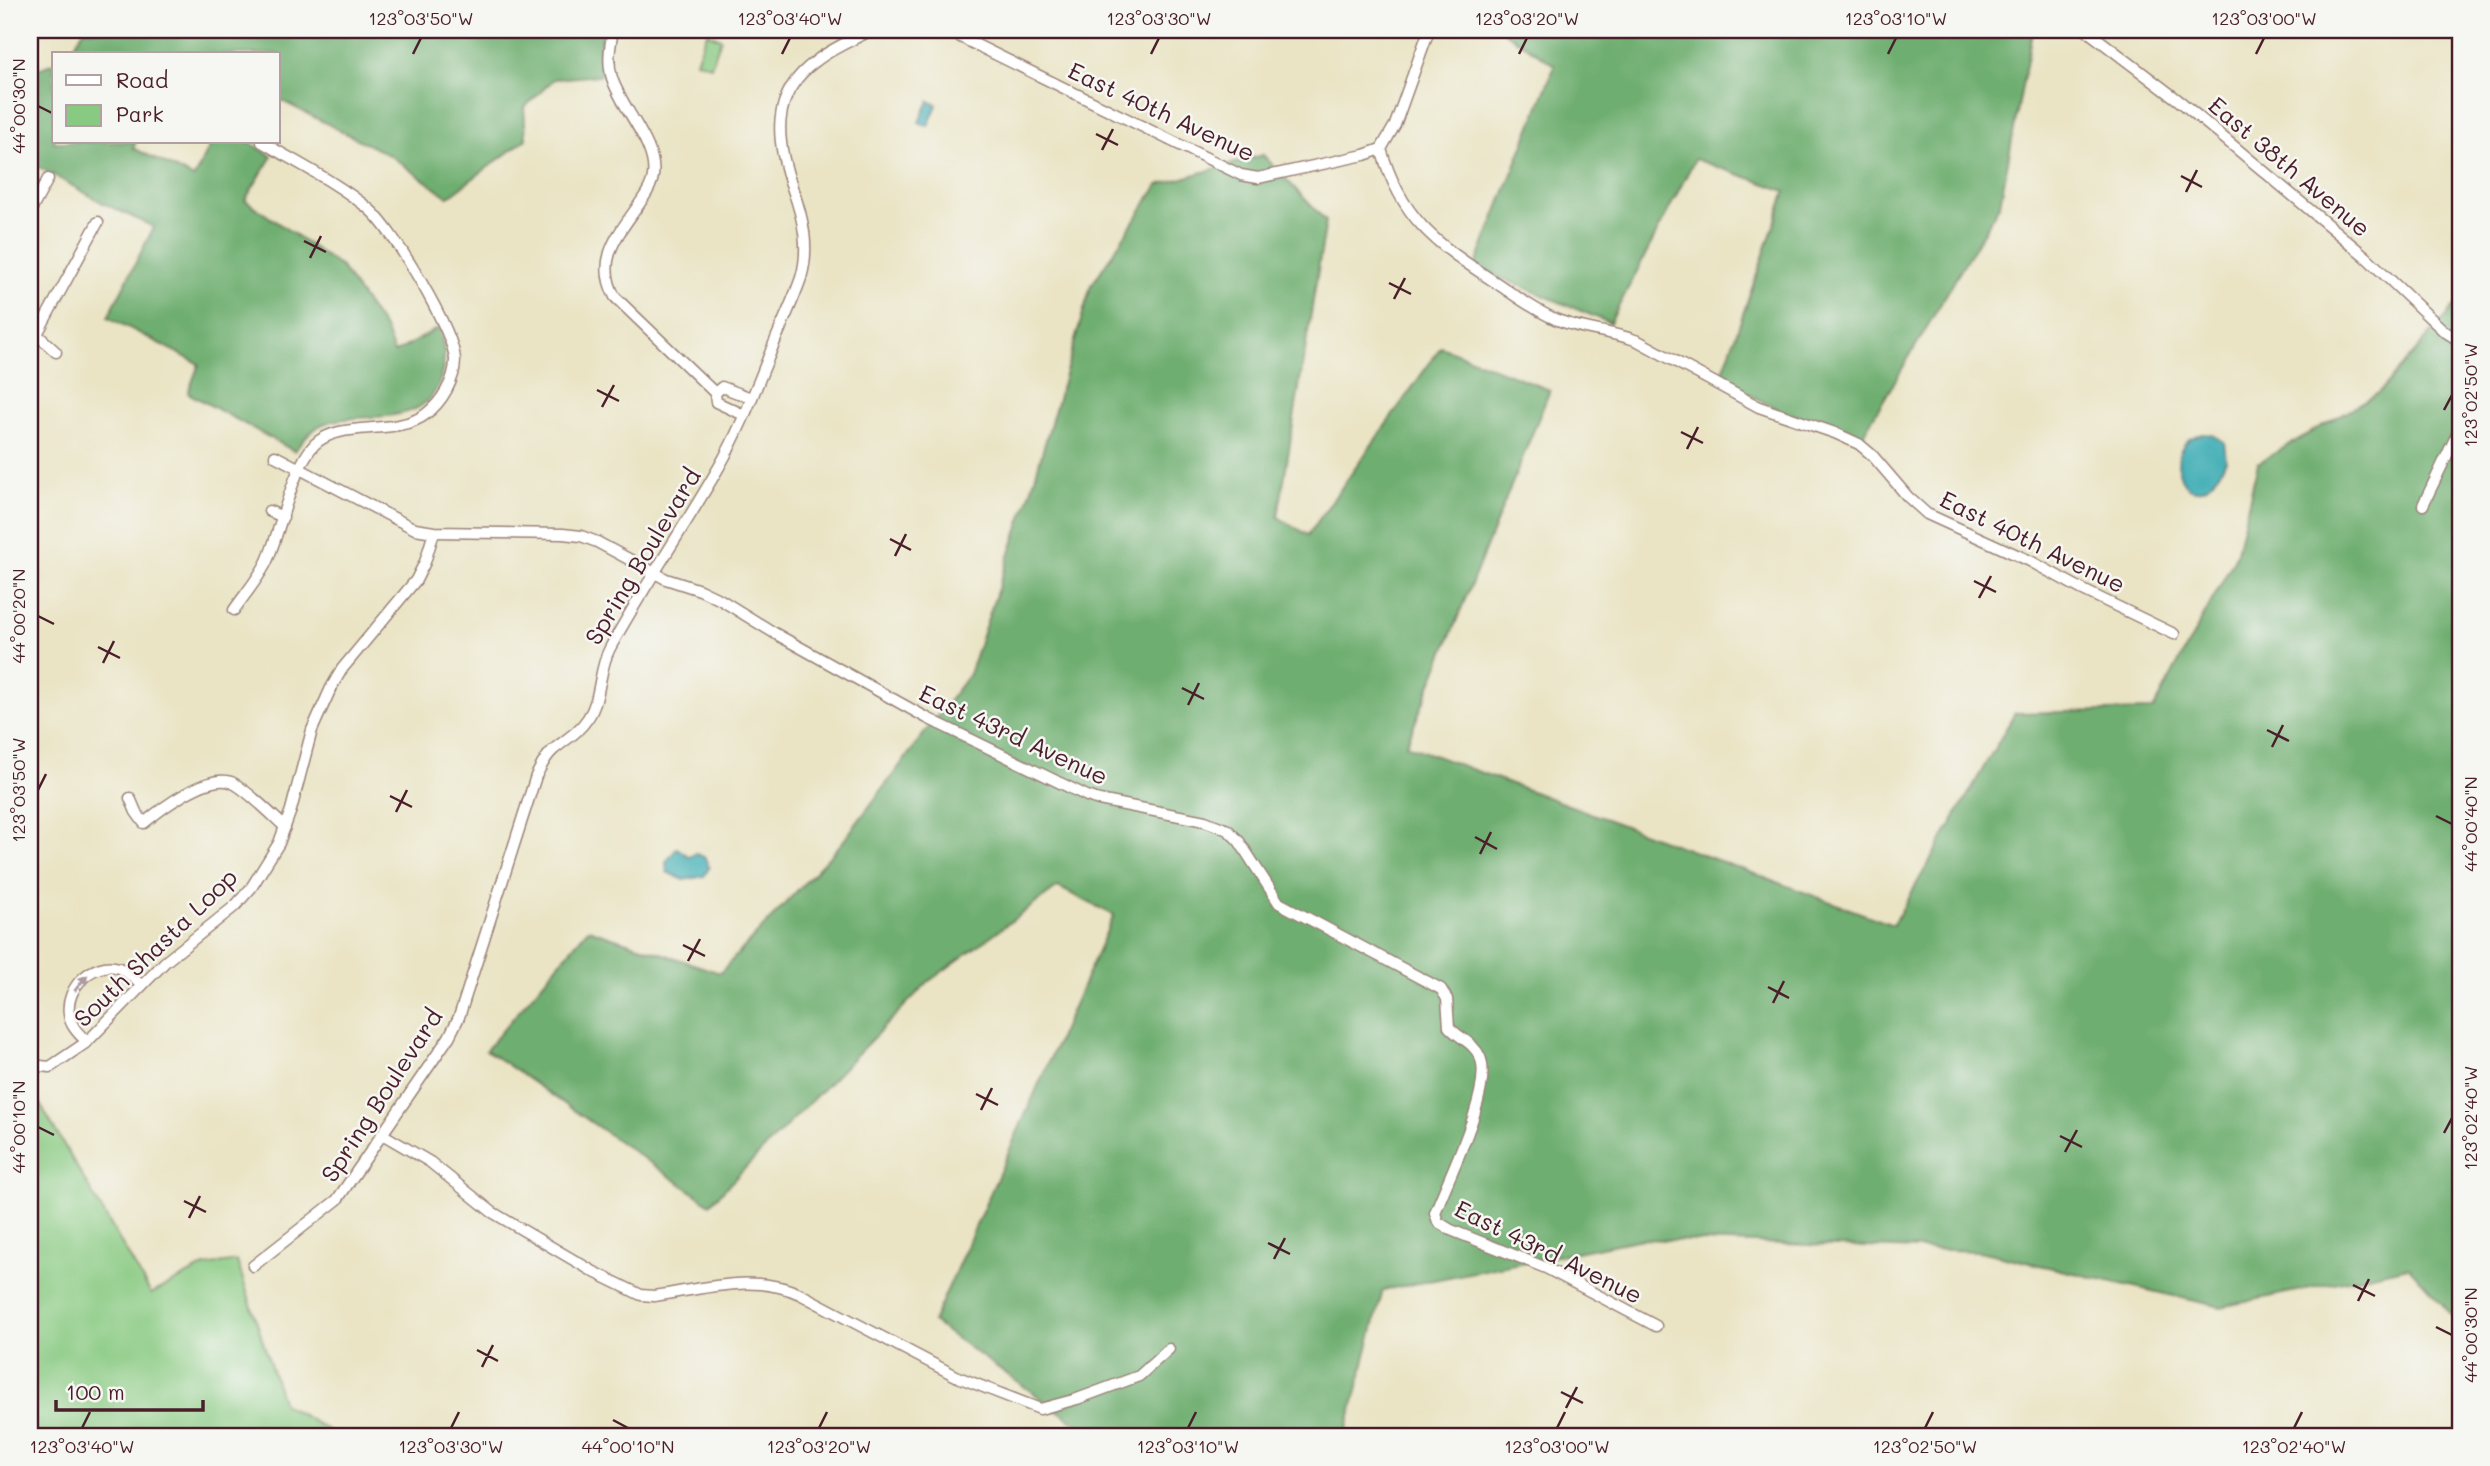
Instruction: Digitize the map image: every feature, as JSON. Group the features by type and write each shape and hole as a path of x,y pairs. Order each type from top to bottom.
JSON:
{"street":[{"path":"613,30 609,50 611,75 617,93 654,164 649,189 613,243 606,270 608,284 615,297 715,393"},
{"name":"Spring Boulevard","path":"253,1266 331,1208 454,1028 536,776 552,751 577,733 589,716 596,701 608,652 720,465 744,415 802,276 805,233 801,211 780,148 782,108 802,73 816,61 871,30"},
{"name":"East 40th Avenue","path":"946,30 1241,175 1258,178 1381,149 1398,195 1411,215 1460,259 1535,309 1565,323 1638,341 1759,407 1850,440 1872,455 1908,497 1927,514 2030,561 2174,634"},
{"path":"1381,149 1395,125 1429,30"},
{"name":"East 38th Avenue","path":"2086,30 2182,103 2365,256 2444,331 2460,341"},
{"path":"234,610 264,566 300,469 313,446 327,437 407,424 426,415 450,382 455,358 446,329 400,246 385,225 353,198 265,144"},
{"path":"1364,155 1379,159 1387,168"},
{"path":"30,210 48,179"},
{"path":"56,352 33,331 99,222"},
{"path":"744,415 714,401 715,393 722,387 751,398"},
{"path":"2423,505 2460,428"},
{"name":"East 43rd Avenue","path":"275,456 402,524 422,531 564,534 597,542 653,573 721,600 776,634 927,718 1087,796 1205,821 1228,830 1239,841 1279,903 1441,989 1447,999 1449,1027 1475,1049 1482,1066 1476,1108 1435,1213 1438,1222 1451,1230 1546,1268 1656,1326"},
{"path":"269,511 283,517"},
{"name":"South Shasta Loop","path":"30,1065 50,1067 87,1042 141,985 243,897 267,864 285,827 312,730 331,688 342,669 416,580 425,562 434,532"},
{"path":"130,798 144,822 180,797 209,784 224,781 235,785 285,827"},
{"path":"87,1042 72,1024 68,1013 75,988 85,976 108,966 121,969 141,985"},
{"path":"382,1134 447,1174 492,1212 594,1272 641,1295 654,1296 752,1283 787,1287 958,1377 1040,1409 1077,1399 1139,1376 1169,1349"}],"green space":[{"path":"84,30 603,30 599,52 601,75 554,79 524,108 526,139 448,197 391,156 280,100 280,52 69,52"},
{"path":"1501,30 2030,30 2032,33 2000,204 1861,438 1784,412 1720,380 1786,191 1695,159 1610,323 1475,267 1555,65"},
{"path":"707,33 721,39 711,66 696,61"},
{"path":"52,64 52,144 135,144 133,148 194,178 211,144 252,144 272,156 245,200 341,267 386,331 394,353 439,328 444,360 440,380 432,396 420,407 405,413 336,420 321,425 294,451 188,393 199,364 108,317 154,227 105,204 30,162 30,72"},
{"path":"1263,155 1326,221 1278,517 1308,535 1441,347 1550,390 1406,745 1893,925 2015,713 2153,710 2236,556 2258,463 2380,392 2460,300 2460,1324 2409,1267 2221,1307 1979,1251 1642,1239 1383,1290 1345,1436 1094,1436 933,1322 1114,915 1058,887 928,982 710,1204 486,1050 588,929 720,973 841,844 969,674 1031,491 1091,286 1158,185"},
{"path":"30,1087 151,1294 205,1266 237,1261 283,1404 338,1436 30,1436"}],"water":[{"path":"929,101 937,105 928,126 919,122"},
{"path":"2204,434 2213,435 2224,442 2226,460 2212,482 2200,490 2189,488 2178,465 2180,452 2188,440"},
{"path":"677,848 690,857 696,853 705,858 709,868 704,876 684,880 667,872 666,862"}]}
